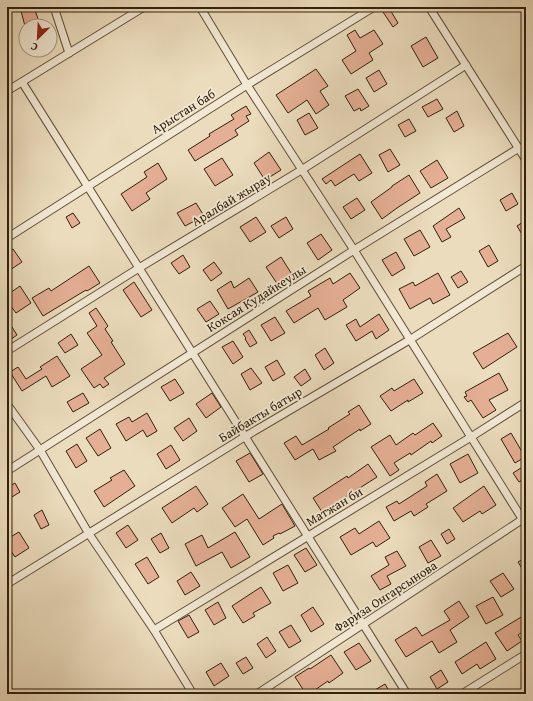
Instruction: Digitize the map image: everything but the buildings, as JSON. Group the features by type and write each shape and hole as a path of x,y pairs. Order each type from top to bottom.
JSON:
{"street":[{"path":"54,7 69,53"},
{"path":"7,91 144,7"},
{"path":"200,7 246,85 303,169 525,521"},
{"name":"Арыстан баб","path":"7,238 246,85 374,7"},
{"path":"429,7 526,160"},
{"name":"Аралбай жырау","path":"7,351 139,268 303,169 466,65"},
{"path":"22,82 407,694"},
{"name":"Коксая Кудайкеулы","path":"7,471 192,352 519,148"},
{"name":"Байбакты батыр","path":"7,584 246,436 411,339 526,266"},
{"name":"Матжан би","path":"154,630 526,402"},
{"path":"7,404 40,450 89,534 154,630 193,694"},
{"name":"Фариза Онгарсынова","path":"257,694 525,521"},
{"path":"462,694 526,654"}]}
